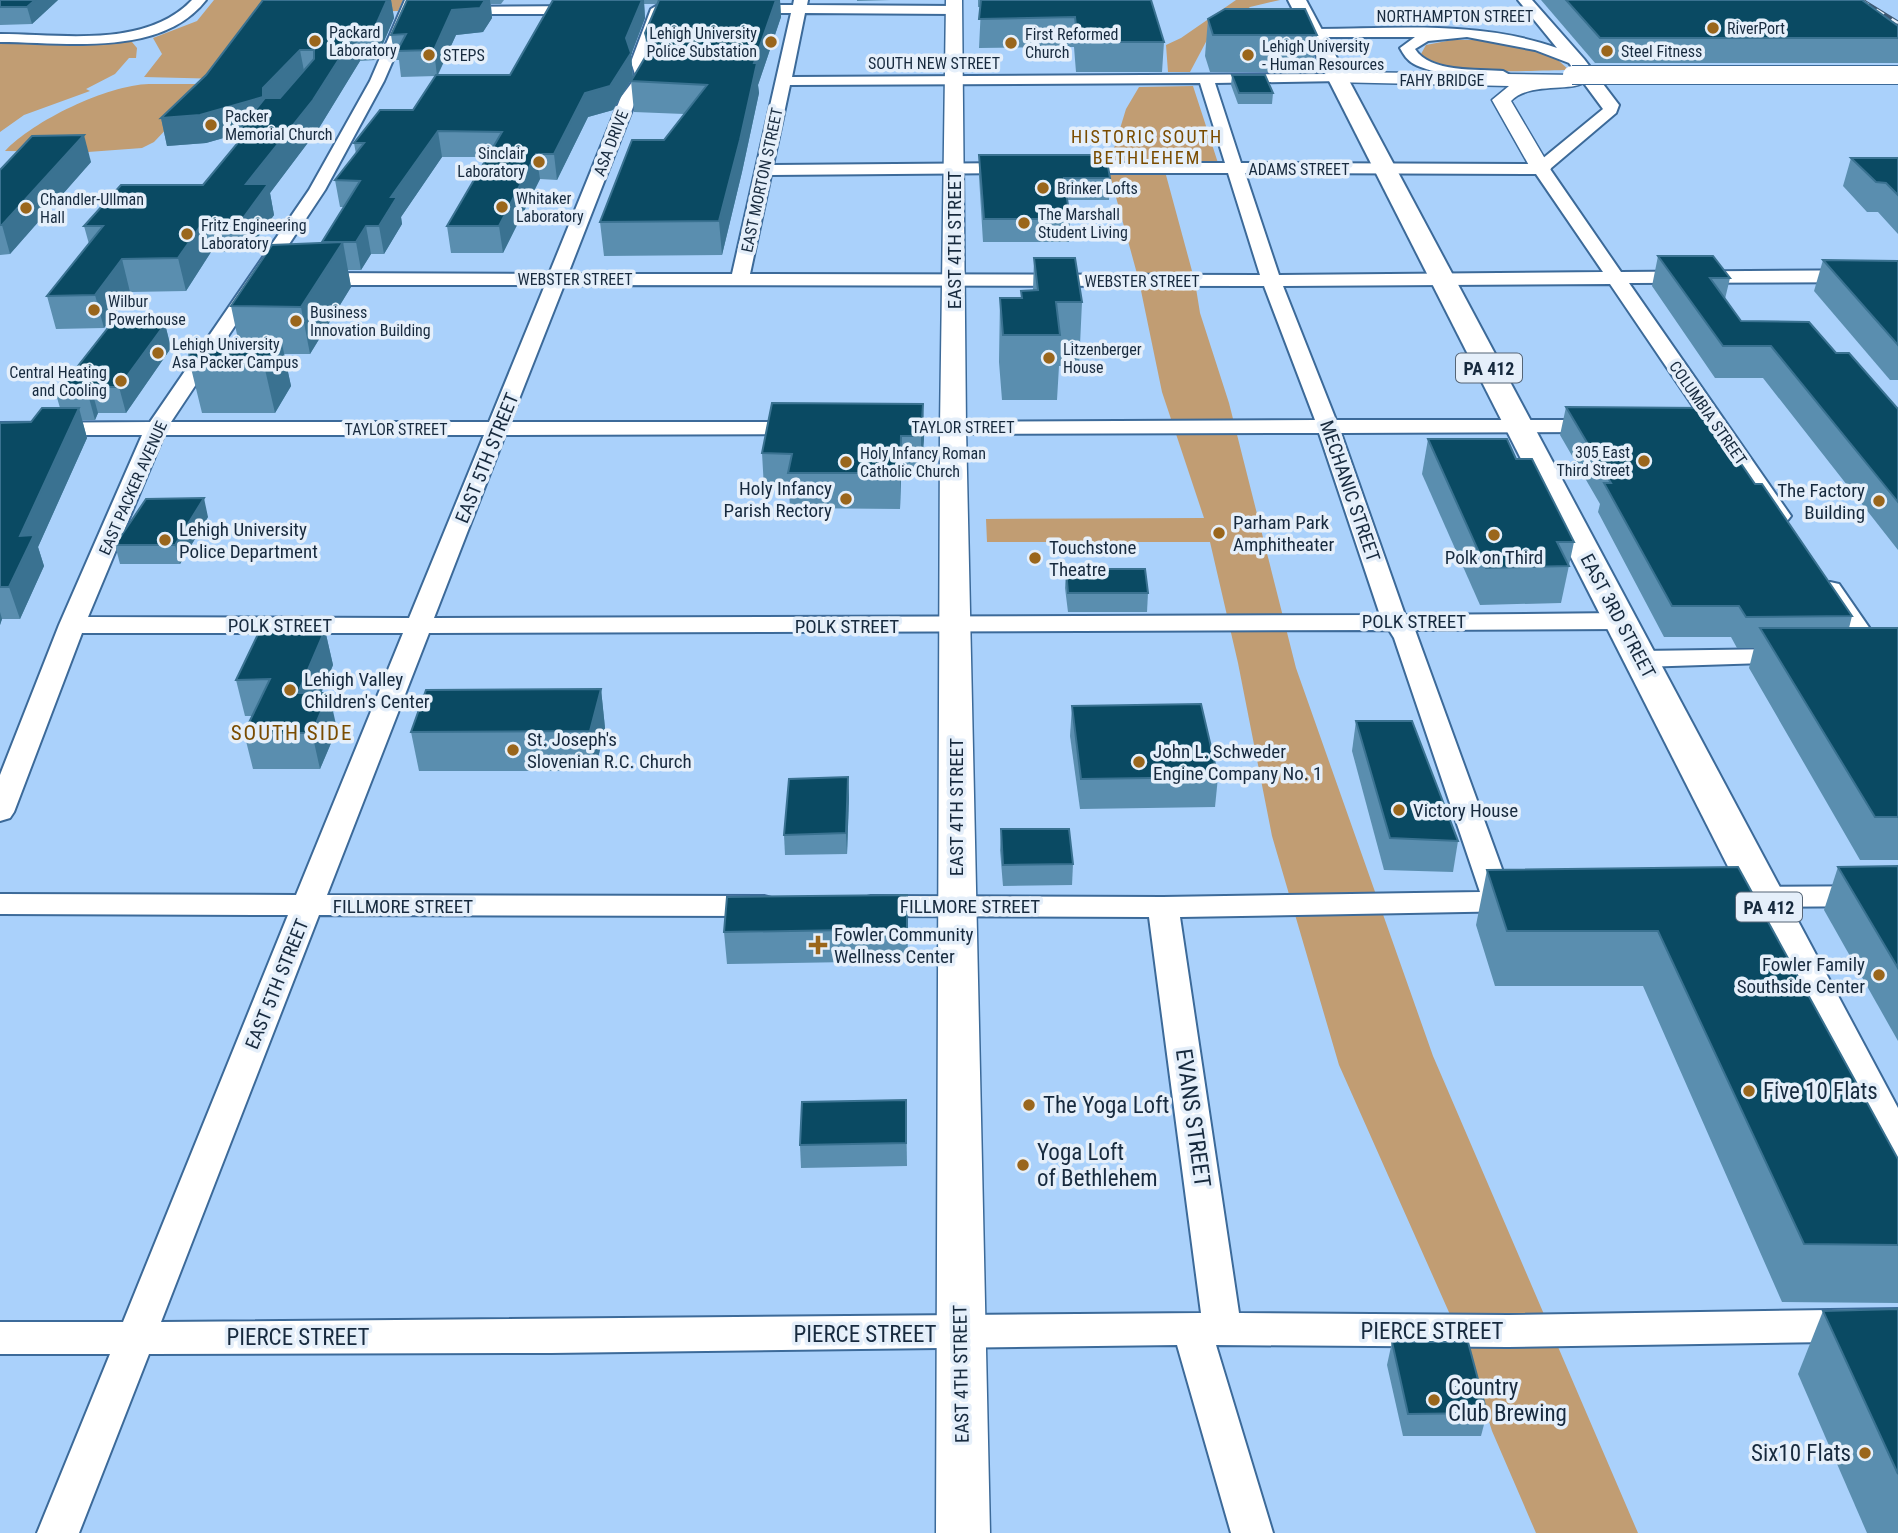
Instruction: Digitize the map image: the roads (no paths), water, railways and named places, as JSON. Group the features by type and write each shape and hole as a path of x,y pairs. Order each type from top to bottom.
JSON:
{"highway":[{"name":"PA 412","path":"1297,0 1337,78"},
{"name":"EAST 3RD STREET","path":"1337,78 1641,659 1745,897 1898,1154"}],"main road":[{"name":"EAST 4TH STREET","path":"954,5 953,427 963,1533"},
{"name":"FAHY BRIDGE","path":"1337,78 1576,73 1898,75"},
{"name":"FAHY BRIDGE","path":"1337,78 1367,75 1576,73 1898,81"},
{"path":"1541,169 1530,144 1501,100 1510,91 1576,73"}],"street":[{"path":"0,38 131,36 159,29 179,19 199,0"},
{"path":"1525,0 1555,34 1576,73"},
{"path":"735,9 800,4 954,5"},
{"name":"EAST MORTON STREET","path":"740,280 800,4"},
{"path":"418,8 594,10"},
{"name":"EAST PACKER AVENUE","path":"0,812 72,625 156,429 317,190 418,8"},
{"name":"ASA DRIVE","path":"558,279 629,97 643,77 638,62 658,9"},
{"name":"NORTHAMPTON STREET","path":"1314,33 1555,34"},
{"path":"1503,75 1431,67 1412,58 1406,51 1416,42 1468,33 1526,42 1576,73 1607,97 1611,110 1553,154 1541,169"},
{"name":"SOUTH NEW STREET","path":"783,81 1337,78"},
{"name":"MECHANIC STREET","path":"1206,79 1271,280 1328,426 1395,621 1407,637 1498,901"},
{"path":"764,170 1029,169"},
{"name":"ADAMS STREET","path":"1053,169 1541,169"},
{"name":"COLUMBIA STREET","path":"1541,169 1615,279 1705,426 1793,536"},
{"name":"WEBSTER STREET","path":"259,278 1271,280 1898,276"},
{"name":"EAST 5TH STREET","path":"58,1533 558,279"},
{"name":"TAYLOR STREET","path":"869,428 1624,426"},
{"name":"TAYLOR STREET","path":"0,429 827,428"},
{"path":"1817,570 1887,657"},
{"name":"POLK STREET","path":"72,625 955,626 1621,621"},
{"path":"1641,659 1811,657"},
{"path":"1850,657 1887,657"},
{"path":"1745,897 1898,896"},
{"name":"FILLMORE STREET","path":"846,906 1163,906 1550,900"},
{"name":"FILLMORE STREET","path":"0,904 790,906"},
{"name":"EVANS STREET","path":"1163,906 1207,1330 1252,1533"},
{"name":"PIERCE STREET","path":"0,1338 1207,1330 1508,1331 1898,1325"}],"railway":[{"path":"1861,0 1898,23"}],"place":[{"name":"RiverPort","path":"1713,28"},
{"name":"Packard Laboratory","path":"315,41"},
{"name":"Lehigh University Police Substation","path":"771,42"},
{"name":"First Reformed Church","path":"1011,43"},
{"name":"Steel Fitness","path":"1607,51"},
{"name":"STEPS","path":"429,55"},
{"name":"Lehigh University - Human Resources","path":"1248,55"},
{"name":"Packer Memorial Church","path":"211,125"},
{"name":"Sinclair Laboratory","path":"539,162"},
{"name":"Brinker Lofts","path":"1043,188"},
{"name":"Whitaker Laboratory","path":"502,207"},
{"name":"Chandler-Ullman Hall","path":"26,208"},
{"name":"The Marshall Student Living","path":"1024,223"},
{"name":"Fritz Engineering Laboratory","path":"187,234"},
{"name":"Wilbur Powerhouse","path":"94,310"},
{"name":"Business Innovation Building","path":"296,321"},
{"name":"Lehigh University Asa Packer Campus","path":"158,353"},
{"name":"Litzenberger House","path":"1049,358"},
{"name":"Central Heating and Cooling","path":"121,381"},
{"name":"305 East Third Street","path":"1644,461"},
{"name":"Holy Infancy Roman Catholic Church","path":"846,462"},
{"name":"Holy Infancy Parish Rectory","path":"846,499"},
{"name":"The Factory Building","path":"1879,501"},
{"name":"Parham Park Amphitheater","path":"1219,533"},
{"name":"Polk on Third","path":"1494,535"},
{"name":"Lehigh University Police Department","path":"165,540"},
{"name":"Touchstone Theatre","path":"1035,558"},
{"name":"Lehigh Valley Children's Center","path":"290,690"},
{"name":"St. Joseph's Slovenian R.C. Church","path":"513,750"},
{"name":"John L. Schweder Engine Company No. 1","path":"1139,762"},
{"name":"Victory House","path":"1399,810"},
{"name":"Fowler Community Wellness Center","path":"818,945"},
{"name":"Fowler Family Southside Center","path":"1879,975"},
{"name":"Five 10 Flats","path":"1749,1091"},
{"name":"The Yoga Loft","path":"1029,1105"},
{"name":"Yoga Loft of Bethlehem","path":"1023,1165"},
{"name":"Country Club Brewing","path":"1434,1400"},
{"name":"Six10 Flats","path":"1865,1453"}],"district":[{"name":"HISTORIC SOUTH BETHLEHEM","path":"1147,146"},
{"name":"SOUTH SIDE","path":"292,733"}]}
